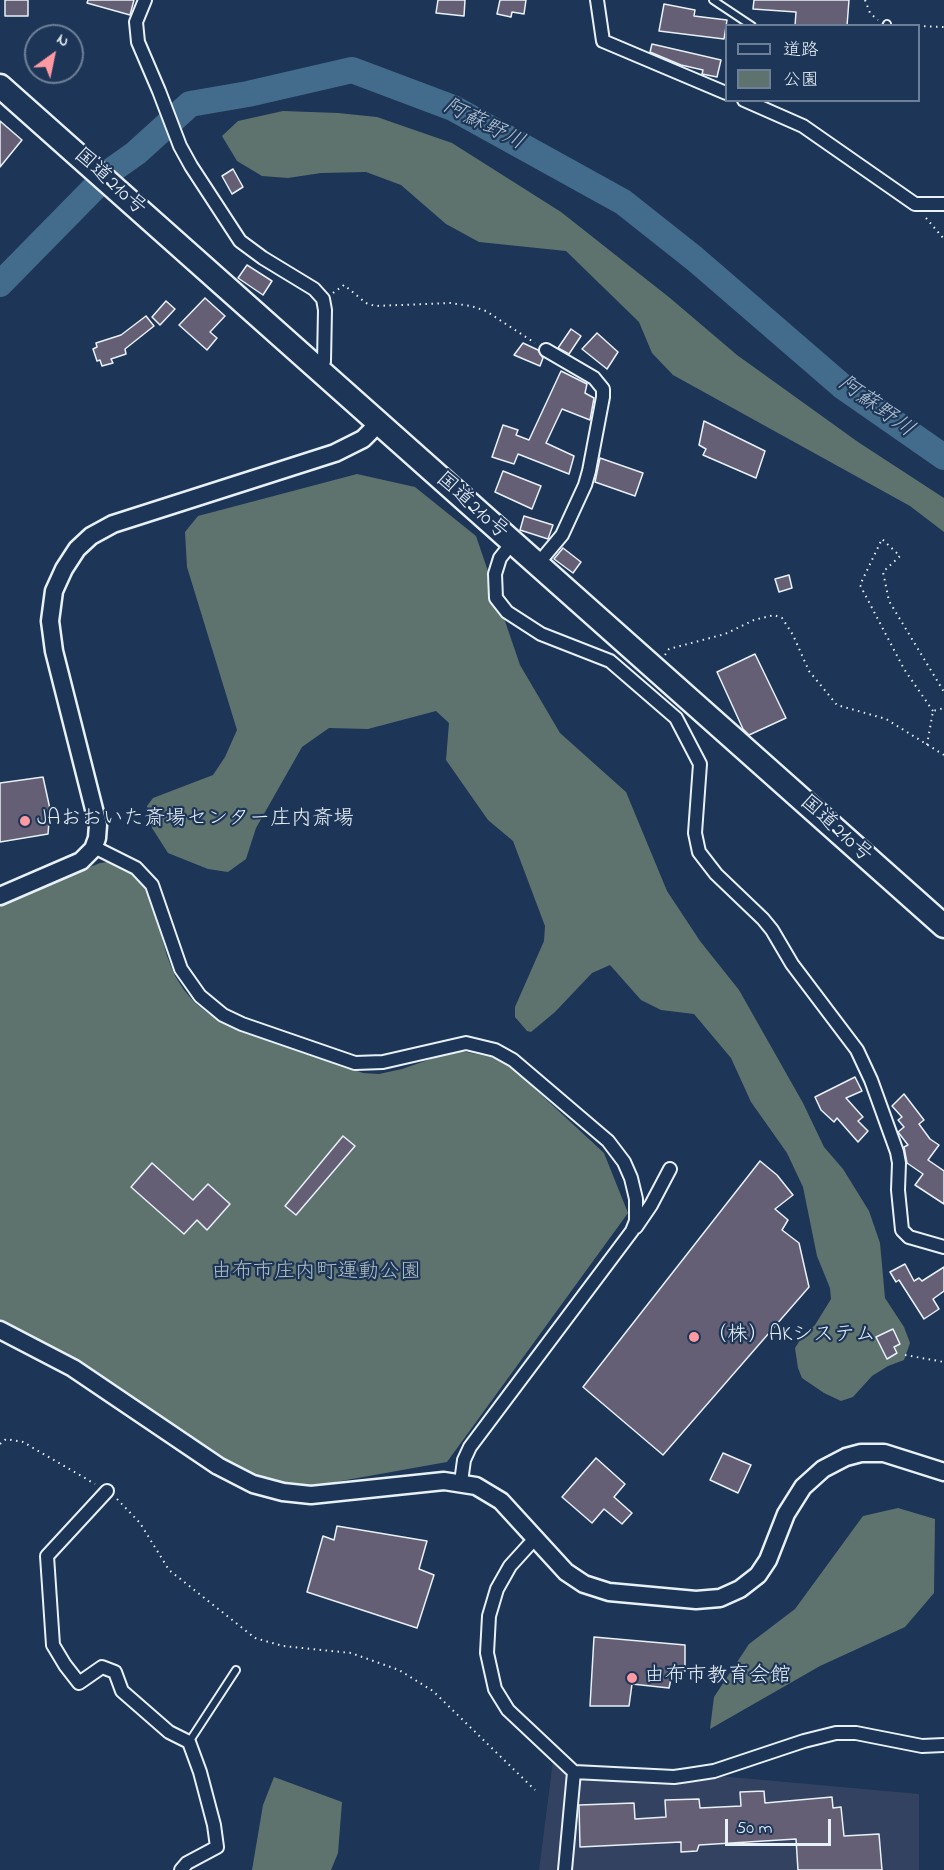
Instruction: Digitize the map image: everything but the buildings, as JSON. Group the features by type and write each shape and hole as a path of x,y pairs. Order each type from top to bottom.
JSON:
{"highway":[{"name":"国道210号","path":"0,86 944,927"}],"street":[{"path":"145,0 136,22 136,32 142,53 180,147 240,241 314,289 323,299 325,310 324,361 320,372"},
{"path":"597,0 603,41 725,93"},
{"path":"749,102 803,126 915,204 944,204"},
{"path":"537,565 562,535 585,485 603,397 603,389 594,378 546,350"},
{"path":"0,896 81,861 94,847 98,834 98,825 54,651 50,621 54,591 77,549 91,536 113,524 335,453 363,439 378,424"},
{"path":"512,543 500,558 495,574 496,598 507,612 542,634 610,661 676,718 700,764 695,833 699,852 716,874 772,930 792,964 857,1050 897,1152 902,1230 909,1237 944,1247"},
{"path":"94,847 136,868 152,885 186,979 208,1005 232,1019 355,1063 383,1062 466,1043 495,1050 513,1060 608,1142 624,1162 635,1189 637,1207 636,1221 628,1238"},
{"path":"461,1482 464,1460 470,1447 628,1238 651,1204 670,1169"},
{"path":"0,1330 73,1368 218,1466 254,1484 283,1492 311,1494 444,1481 476,1486 494,1495 558,1564 584,1584 609,1592 704,1600 728,1595 740,1589 758,1575 772,1552 792,1503 810,1479 829,1465 854,1455 877,1452 944,1472"},
{"path":"107,1491 47,1556 53,1644 79,1683 102,1667 116,1672 122,1690 169,1732 189,1742 200,1772 214,1825 217,1847 187,1863 181,1870"},
{"path":"529,1545 502,1578 492,1604 487,1629 489,1665 495,1689 508,1710 574,1772 674,1777 688,1775 714,1771 836,1733 856,1733 922,1746 944,1745"},
{"path":"565,1870 574,1772"}],"lane":[{"path":"713,0 749,24"},
{"path":"189,1742 236,1670"}],"path":[{"path":"920,26 944,27"},
{"path":"915,204 944,238"},
{"path":"323,299 344,285 366,303 375,306 450,303 471,306 486,311 546,350"},
{"path":"927,745 933,711 904,669 860,585 882,539 900,556 883,572 889,601 944,692"},
{"path":"653,668 669,649 725,634 754,620 774,615 782,618 793,635 809,671 837,705 886,719 944,755"},
{"path":"933,711 944,708"},
{"path":"905,1355 944,1362"},
{"path":"0,1444 6,1439 23,1442 107,1491 122,1503 140,1523 170,1570 255,1638 283,1646 351,1653 399,1670 433,1691 535,1790"}],"shaded area":[{"path":"553,1761 919,1794 919,1870 539,1870"}],"green space":[{"path":"283,111 377,117 452,143 561,212 670,298 737,355 858,442 944,498 944,532 910,506 673,375 652,353 639,322 566,251 479,242 446,224 401,185 366,172 321,173 288,178 262,176 237,161 222,136 238,121"},
{"path":"357,474 415,487 476,536 520,665 560,733 626,792 667,891 700,941 739,990 803,1103 824,1147 843,1169 869,1211 880,1243 885,1298 904,1327 910,1343 904,1360 872,1376 853,1397 841,1401 802,1378 795,1348 802,1337 815,1325 831,1299 830,1288 817,1256 803,1187 787,1153 751,1102 731,1058 694,1014 661,1010 641,1000 610,965 592,973 555,1012 531,1032 527,1031 515,1017 515,1007 544,941 545,926 513,841 488,820 446,760 449,723 436,711 368,729 329,728 302,747 256,828 246,859 228,872 208,869 168,853 152,828 147,806 153,798 213,775 225,757 237,730 187,567 185,532 198,516"},
{"name":"由布市庄内町運動公園","path":"108,862 129,870 150,896 175,976 195,1003 209,1014 227,1024 363,1073 379,1074 402,1069 457,1050 495,1058 509,1065 604,1153 628,1213 447,1462 324,1484 298,1486 275,1483 230,1466 79,1361 0,1320 0,903 100,863"},
{"path":"898,1508 935,1519 934,1593 905,1627 820,1666 710,1729 714,1697 749,1644 795,1609 863,1516"},
{"path":"274,1777 342,1802 338,1853 331,1870 252,1870 263,1805"}],"waterway":[{"name":"阿蘇野川","path":"0,284 112,170 136,153 190,104 248,94 352,70 453,108 623,202 695,259 842,386 944,457"}],"place":[{"name":"JAおおいた斎場センター庄内斎場","path":"25,821"},
{"name":"（株）AKシステム","path":"694,1337"},
{"name":"由布市教育会館","path":"632,1678"}]}
